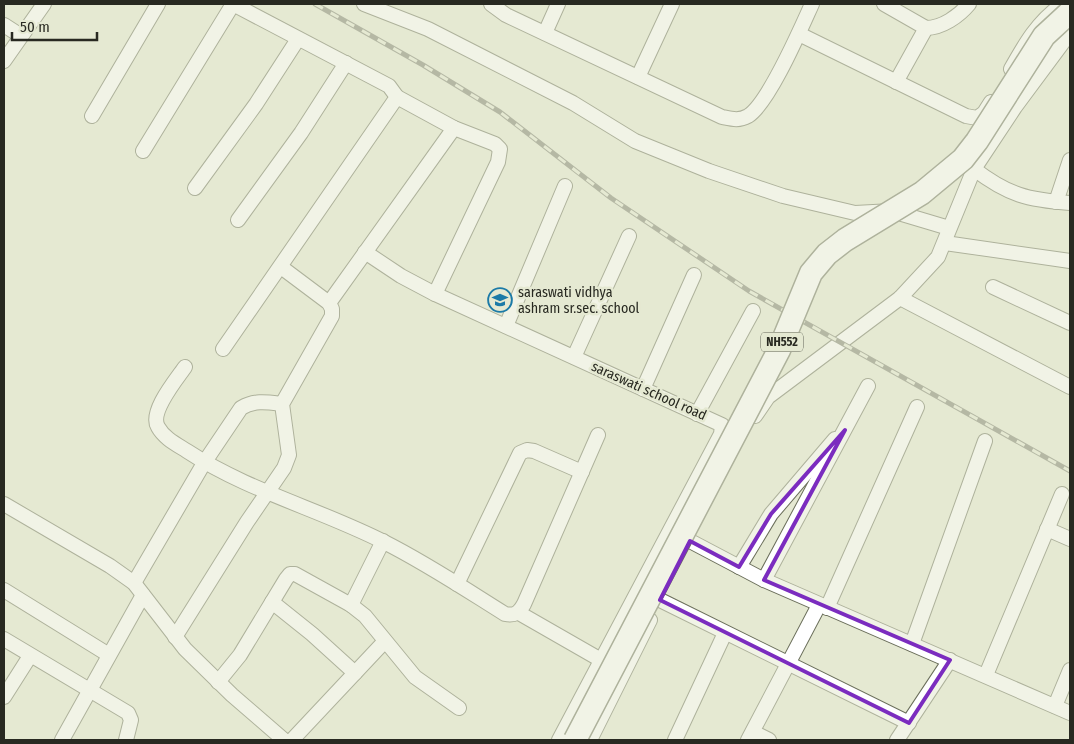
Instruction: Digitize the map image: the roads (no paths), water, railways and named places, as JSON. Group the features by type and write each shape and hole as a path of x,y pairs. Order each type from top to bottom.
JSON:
{"highway":[{"name":"NH552","path":"575,740 771,366 812,273 827,254 845,240 922,193 963,159 977,141 1044,36 1070,12"}],"street":[{"path":"4,61 44,4"},
{"path":"92,116 158,4"},
{"path":"143,151 233,4 390,86 397,97 454,128 495,144 500,149 501,154 436,294"},
{"path":"364,4 428,29 480,54 573,103 635,141 709,171 792,198 855,213 892,211 949,228"},
{"path":"491,4 506,15 722,117 737,120 750,115 763,100 799,34 812,4"},
{"path":"545,33 558,4"},
{"path":"638,77 672,4"},
{"path":"884,4 926,28 934,28 945,23 970,4"},
{"path":"799,34 966,116 977,118 984,113 1032,32 1051,12 1062,4"},
{"path":"4,25 20,36"},
{"path":"896,82 926,28"},
{"path":"590,740 743,435 768,397 900,298 938,257 974,169 1054,53 1070,33"},
{"path":"195,188 256,104 298,39"},
{"path":"238,220 301,133 346,63"},
{"path":"224,349 397,97"},
{"path":"329,303 454,128"},
{"path":"1056,202 1070,160"},
{"path":"974,169 991,182 1014,194 1037,201 1070,202"},
{"path":"506,326 565,186"},
{"path":"574,357 629,236"},
{"path":"945,243 1070,261"},
{"name":"saraswati school road","path":"365,252 401,276 436,294 722,425 721,434 560,740"},
{"path":"175,638 247,522 284,468 289,455 282,404 328,326 332,309 329,303 280,267"},
{"path":"643,388 694,275"},
{"path":"993,287 1070,323"},
{"path":"900,298 1070,387"},
{"path":"697,414 753,311"},
{"path":"185,367 156,413 157,426 166,438 204,463 267,494 383,541 458,584 505,614 513,616 519,613 598,435"},
{"path":"764,580 868,386"},
{"path":"134,583 204,463 241,408 250,403 260,401 282,404"},
{"path":"769,740 751,736 788,665 823,606 917,407"},
{"path":"739,567 771,514 830,442 845,430"},
{"path":"912,644 985,441"},
{"path":"458,584 520,453 527,450 534,451 582,472"},
{"path":"986,675 1062,494"},
{"path":"4,504 110,566 134,583 175,638 218,682 278,738"},
{"path":"1047,529 1070,539"},
{"path":"351,605 383,541"},
{"path":"690,541 764,580 1070,713"},
{"path":"218,682 240,655 286,579 290,574 295,574 351,605 365,616 415,677 459,708"},
{"path":"4,590 109,655"},
{"path":"62,740 143,595"},
{"path":"660,600 788,665 909,723"},
{"path":"272,602 312,634 355,673"},
{"path":"519,613 601,660"},
{"path":"675,740 725,633"},
{"path":"4,639 128,713 131,720 126,740"},
{"path":"292,740 385,641"},
{"path":"4,697 30,656"},
{"path":"897,740 950,660"},
{"path":"1055,706 1070,670"}],"railway":[{"path":"315,4 423,65 500,112 611,198 749,291 1070,471"}],"place":[{"name":"saraswati vidhya ashram sr.sec. school","path":"500,300"}]}
